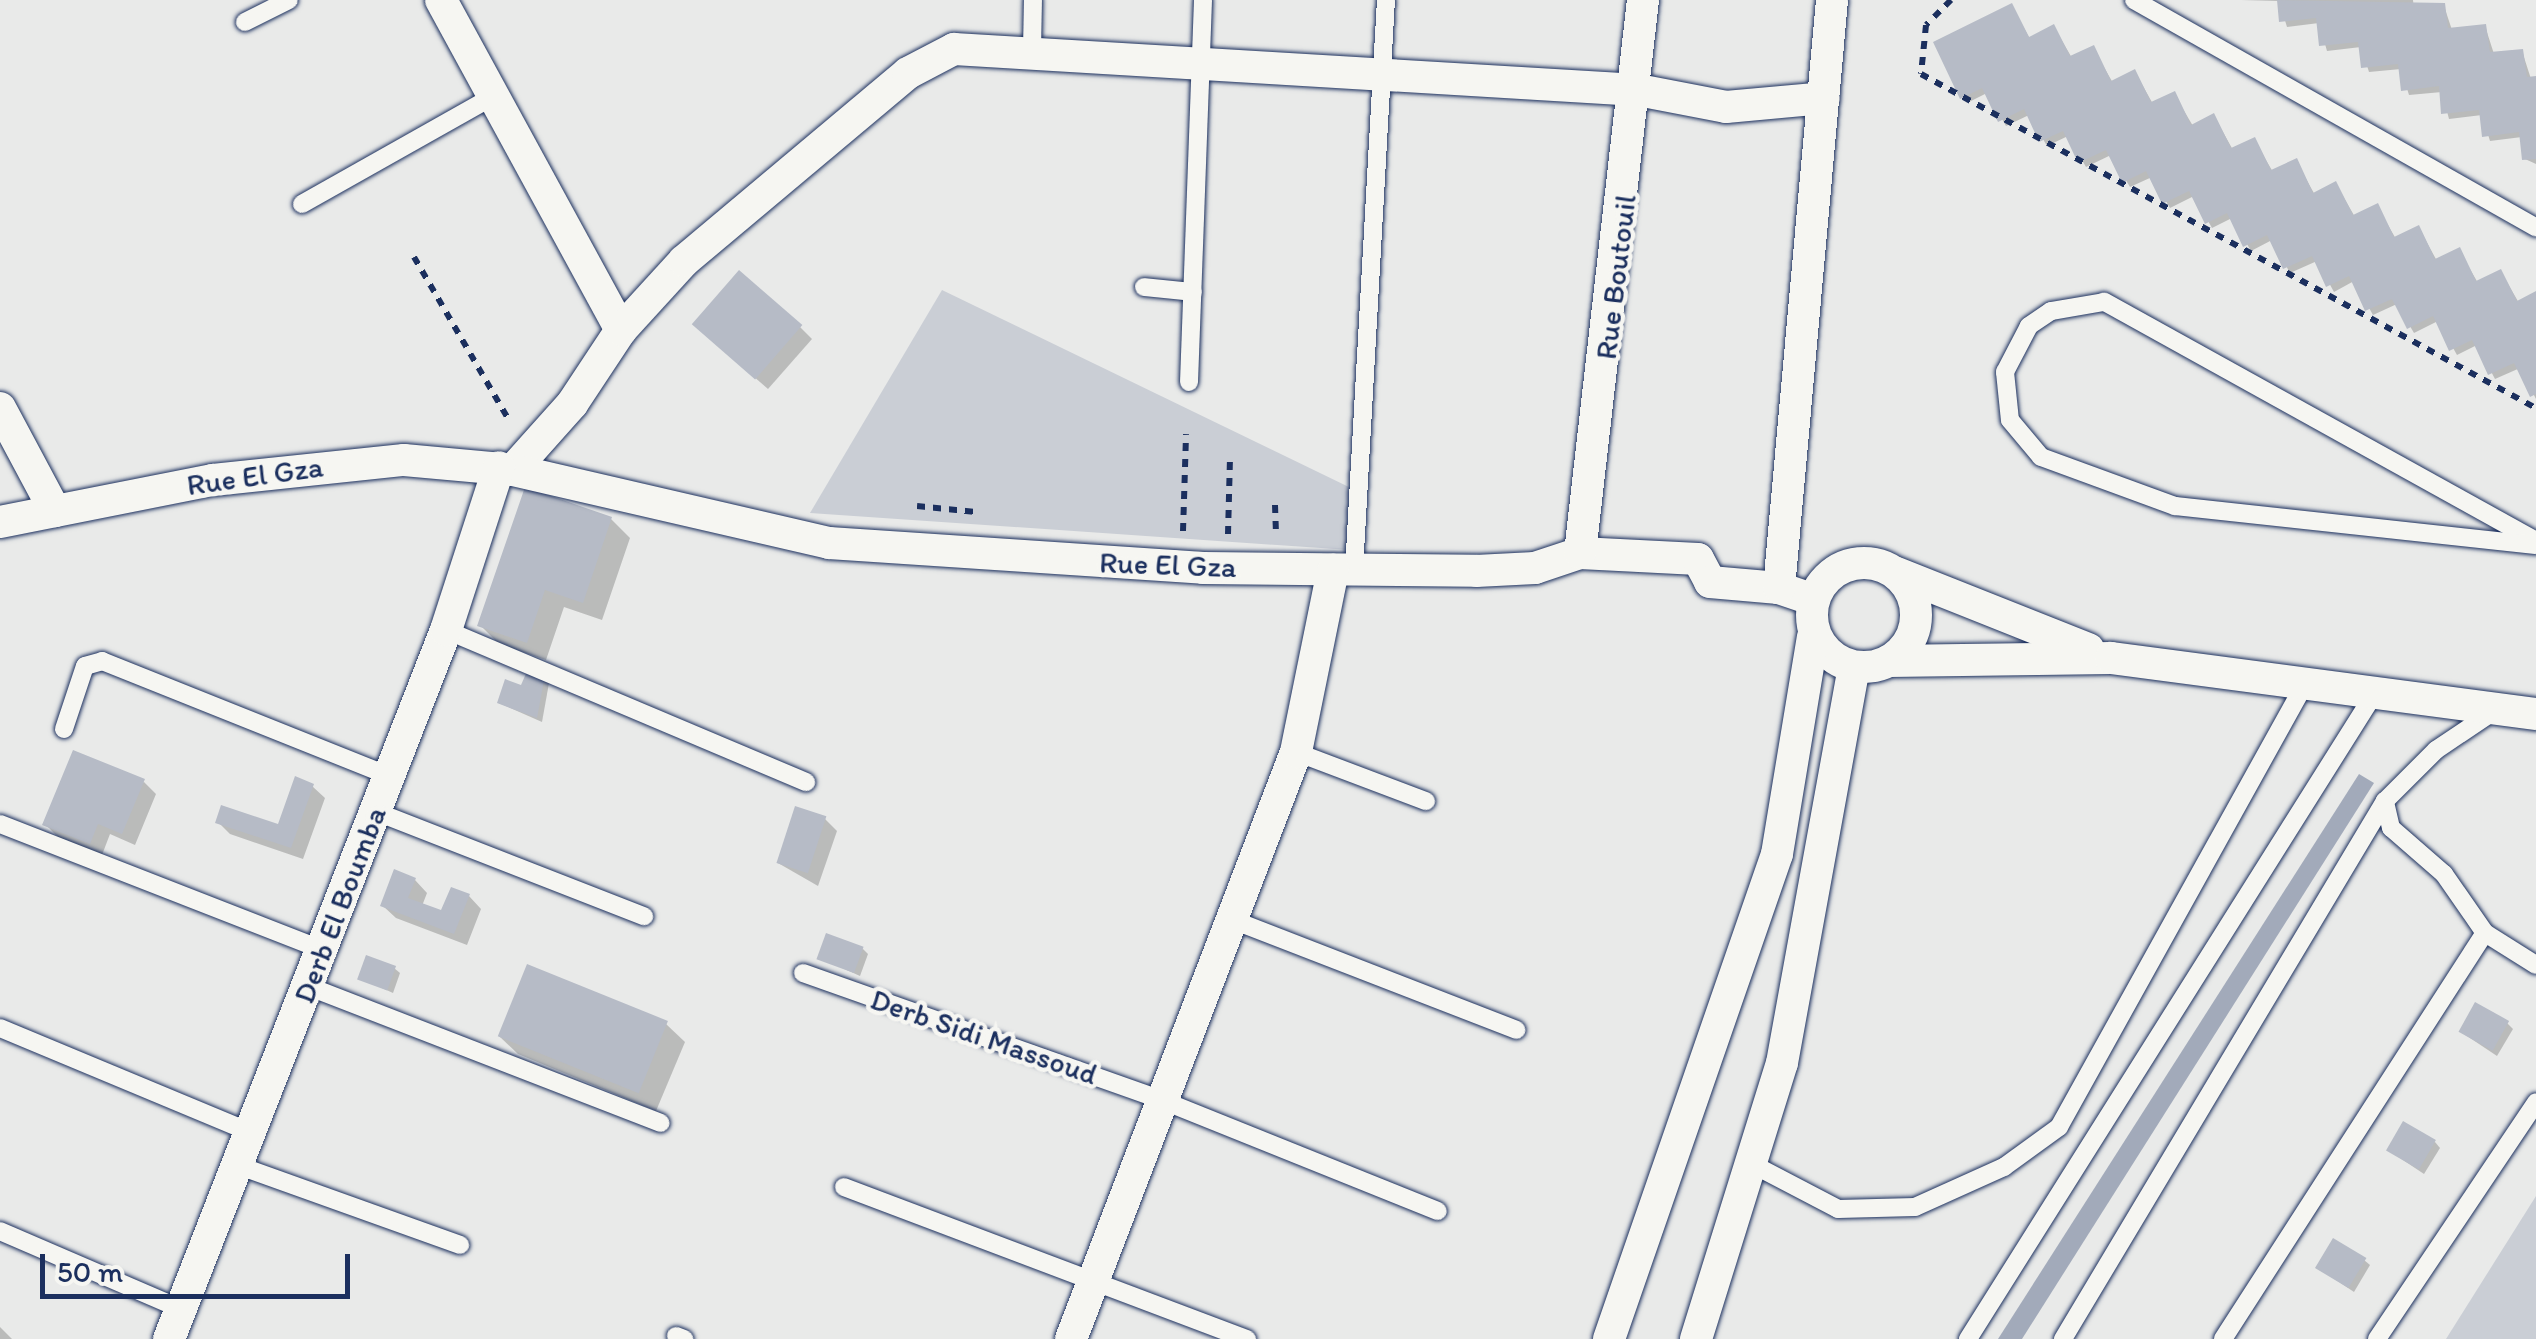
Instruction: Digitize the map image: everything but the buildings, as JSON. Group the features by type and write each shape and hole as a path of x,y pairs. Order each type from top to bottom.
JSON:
{"street":[{"path":"442,0 497,94 621,330"},
{"name":"Rue Boutouil","path":"1580,554 1638,90 1643,0"},
{"path":"1779,588 1832,0"},
{"path":"513,463 572,404 621,330 684,260 908,73 954,49 1032,50 1202,66 1384,73 1638,90 1726,107 1824,98"},
{"path":"0,408 55,511"},
{"name":"Rue El Gza","path":"0,522 321,466 404,460 513,463 829,542 1181,567 1343,570 1535,568 1580,554 1698,558 1710,582 1779,588 1813,600"},
{"name":"Derb El Boumba","path":"175,1330 237,1164 310,987 374,811 513,463"},
{"path":"1610,1339 1776,854 1813,636 1813,600 1822,582 1858,562 1897,573 2111,658"},
{"path":"1071,1339 1296,752 1343,570"},
{"path":"1889,661 1905,648 1916,608 1897,573"},
{"path":"1813,636 1854,668 1889,661 2111,658 2536,714"},
{"path":"1696,1339 1754,1165 1782,1063 1854,668"}],"lane":[{"path":"245,22 289,0"},
{"path":"1032,0 1032,50"},
{"path":"1188,382 1203,0"},
{"path":"1343,570 1384,73 1386,0"},
{"path":"2134,0 2536,226"},
{"path":"302,204 497,94"},
{"path":"1144,287 1193,292"},
{"path":"2104,302 2536,543 2175,506 2041,458 2010,420 2004,372 2029,326 2051,311 2104,302"},
{"path":"446,630 806,782"},
{"path":"64,730 85,666 96,660 389,776"},
{"path":"1754,1165 1838,1209 1915,1207 2004,1167 2059,1126 2306,682"},
{"path":"1968,1339 2376,691"},
{"path":"2063,1339 2385,801 2436,750 2498,708"},
{"path":"1296,752 1426,801"},
{"path":"2385,801 2391,828 2444,874 2485,933 2536,964"},
{"path":"374,811 644,916"},
{"path":"0,824 323,950"},
{"path":"1233,920 1516,1030"},
{"path":"2223,1339 2485,933"},
{"name":"Derb Sidi Massoud","path":"803,973 1164,1100 1438,1212"},
{"path":"310,987 661,1123"},
{"path":"0,1028 250,1132"},
{"path":"2377,1339 2536,1102"},
{"path":"237,1164 460,1245"},
{"path":"844,1187 1094,1278 1247,1339"},
{"path":"0,1231 175,1330"}],"path":[{"path":"1951,0 1926,24 1922,74 2536,408"},
{"path":"414,257 513,463"},
{"path":"1181,567 1186,434"},
{"path":"1228,535 1230,457"},
{"path":"1275,505 1276,538"}],"shaded area":[{"path":"942,290 1353,489 1350,550 810,513"},
{"path":"2536,1196 2536,1339 2446,1339"}],"water":[{"path":"2359,774 2374,783 2022,1339 1998,1339"}]}
